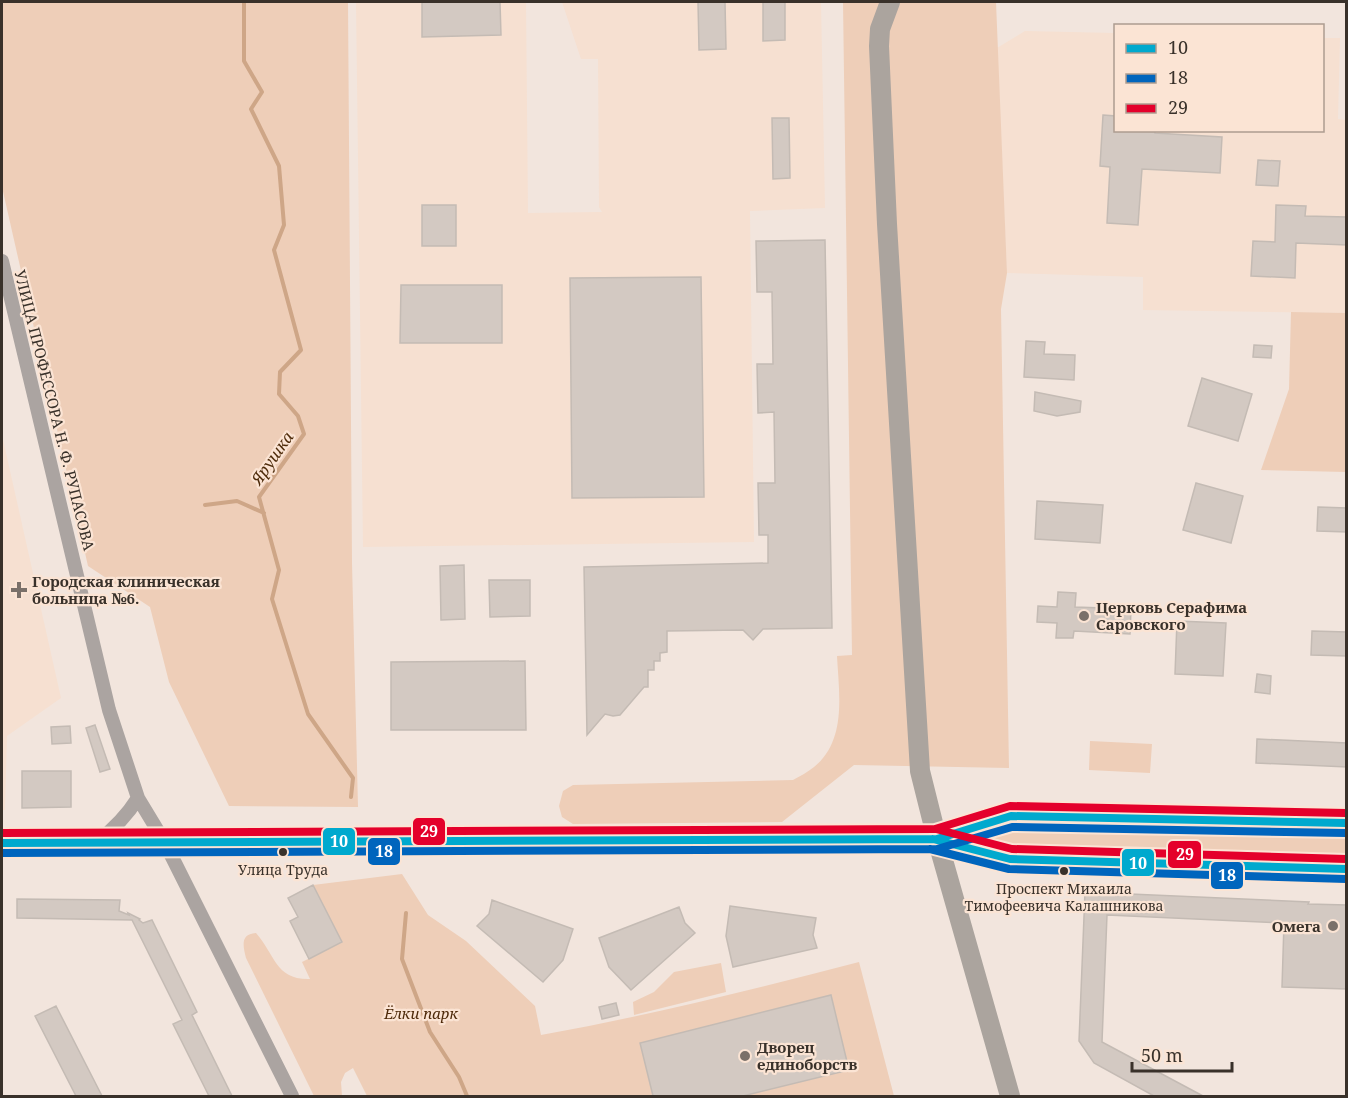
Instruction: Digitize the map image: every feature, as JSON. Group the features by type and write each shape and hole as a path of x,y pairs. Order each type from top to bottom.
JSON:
{"main road":[{"path":"891,2 882,21 879,37 887,224 920,771 1010,1096"},
{"path":"937,839 1011,816 1347,823"},
{"path":"2,843 164,840 937,839 1010,859 1347,869"}],"street":[{"name":"УЛИЦА ПРОФЕССОРА Н. Ф. РУПАСОВА","path":"2,261 110,710 138,798 164,840 292,1096"},
{"path":"97,842 121,822 138,798"}],"shaded area":[{"path":"356,2 526,2 528,213 602,212 599,207 598,59 581,59 562,2 821,2 825,208 750,211 754,542 363,547"},
{"path":"1025,31 1114,33 1114,132 1324,132 1324,38 1340,38 1338,119 1346,120 1346,313 1143,310 1143,277 1007,273 997,48"},
{"name":"Городская клиническая больница №6.","path":"2,435 61,698 7,736 5,810 2,810"}],"green space":[{"path":"2,2 348,2 352,563 358,807 229,806 169,682 150,607 88,566 2,187"},
{"path":"843,2 996,2 1007,273 1001,309 1009,768 854,765 782,822 573,824 562,817 559,806 563,791 573,785 793,780 812,769 825,756 832,744 839,716 837,656 852,655"},
{"path":"1291,312 1346,313 1346,472 1261,470 1289,389"},
{"path":"1090,741 1152,744 1150,773 1089,770"},
{"path":"1000,826 1346,835 1346,857 999,850 994,835"},
{"name":"Ёлки парк","path":"402,874 428,915 466,941 535,1006 541,1035 661,1011 859,962 894,1096 367,1096 353,1068 345,1073 341,1082 342,1096 314,1096 246,958 245,938 256,933 283,970 298,978 310,979 302,962 342,942 313,885"},
{"path":"721,963 726,992 634,1015 633,1002 654,992 674,972"}],"building":[{"path":"422,2 500,2 501,35 422,37"},
{"path":"698,2 725,2 726,49 699,50"},
{"path":"763,2 785,2 785,40 763,41"},
{"path":"1103,115 1114,116 1114,132 1155,132 1222,137 1220,173 1142,169 1138,225 1107,223 1110,167 1100,166"},
{"path":"772,118 789,118 790,178 773,179"},
{"path":"1258,160 1280,161 1278,186 1256,185"},
{"path":"422,205 456,205 456,246 422,246"},
{"path":"1276,205 1306,206 1305,216 1347,217 1347,245 1296,243 1295,278 1251,276 1253,241 1275,242"},
{"path":"825,240 832,628 763,629 753,640 743,630 667,631 667,652 660,653 660,661 654,661 654,670 648,670 648,687 644,687 620,715 605,714 587,735 584,567 768,563 768,535 759,535 758,483 775,483 774,412 758,413 757,364 773,364 772,292 757,292 756,241"},
{"path":"701,277 704,497 572,498 570,278"},
{"path":"401,285 502,285 502,343 400,343"},
{"path":"1026,341 1045,342 1044,354 1075,355 1074,380 1024,377"},
{"path":"1254,345 1272,346 1271,358 1253,357"},
{"path":"1202,378 1252,394 1238,441 1188,426"},
{"path":"1035,392 1081,401 1080,412 1057,416 1034,411"},
{"path":"1196,483 1243,496 1231,543 1183,530"},
{"path":"1037,501 1103,505 1100,543 1035,539"},
{"path":"1318,507 1347,508 1347,532 1317,531"},
{"path":"464,565 465,619 441,620 440,566"},
{"path":"489,580 530,580 530,616 490,617"},
{"name":"Церковь Серафима Саровского","path":"1058,592 1076,593 1075,607 1131,609 1130,634 1074,631 1073,638 1056,638 1057,623 1037,622 1038,606 1057,607"},
{"path":"1177,621 1226,623 1223,676 1175,674"},
{"path":"1312,631 1347,632 1347,656 1311,655"},
{"path":"525,661 526,730 391,730 391,662"},
{"path":"1257,674 1271,676 1270,694 1255,692"},
{"path":"95,725 110,769 100,772 86,728"},
{"path":"70,726 71,743 52,744 51,727"},
{"path":"1257,739 1347,743 1347,767 1256,763"},
{"path":"22,771 71,771 71,807 22,808"},
{"path":"313,885 342,942 309,959 290,921 298,917 288,898"},
{"path":"1085,892 1347,905 1347,989 1282,987 1284,923 1107,915 1102,1042 1203,1096 1154,1096 1094,1063 1079,1041"},
{"path":"17,899 120,900 119,911 140,919 143,923 152,920 197,1012 192,1015 232,1096 209,1096 173,1024 182,1020 132,920 17,918"},
{"path":"492,900 573,929 563,960 543,982 477,926 489,914"},
{"path":"730,906 816,918 813,935 817,948 733,967 726,936"},
{"path":"679,907 685,923 695,933 631,990 609,967 599,938"},
{"name":"Дворец единоборств","path":"831,995 849,1070 743,1096 653,1096 640,1043"},
{"path":"616,1003 619,1015 602,1019 599,1007"},
{"path":"56,1006 102,1096 76,1096 35,1016"}],"waterway":[{"name":"Ярушка","path":"244,2 244,61 262,92 251,109 279,166 284,225 274,250 301,350 280,372 279,394 298,416 304,434 259,497 279,570 272,599 308,714 353,778 351,797"},
{"path":"205,505 237,501 264,513"},
{"name":"Ярушка","path":"406,913 402,959 430,1032 459,1077 467,1096"}],"transit line":[{"name":"29","path":"2,833 935,829 1010,806 1346,813"},
{"name":"10","path":"2,843 937,839 1011,816 1346,823"},
{"name":"18","path":"2,853 937,849 1012,827 1346,833"},
{"name":"29","path":"936,829 1012,849 1346,859"},
{"name":"10","path":"933,839 1010,859 1346,869"},
{"name":"18","path":"930,849 1009,869 1346,879"}],"place":[{"name":"Городская клиническая больница №6.","path":"19,590"},
{"name":"Церковь Серафима Саровского","path":"1084,616"},
{"name":"Улица Труда","path":"283,852"},
{"name":"Проспект Михаила Тимофеевича Калашникова","path":"1064,871"},
{"name":"Омега","path":"1333,926"},
{"name":"Дворец единоборств","path":"745,1056"}]}
